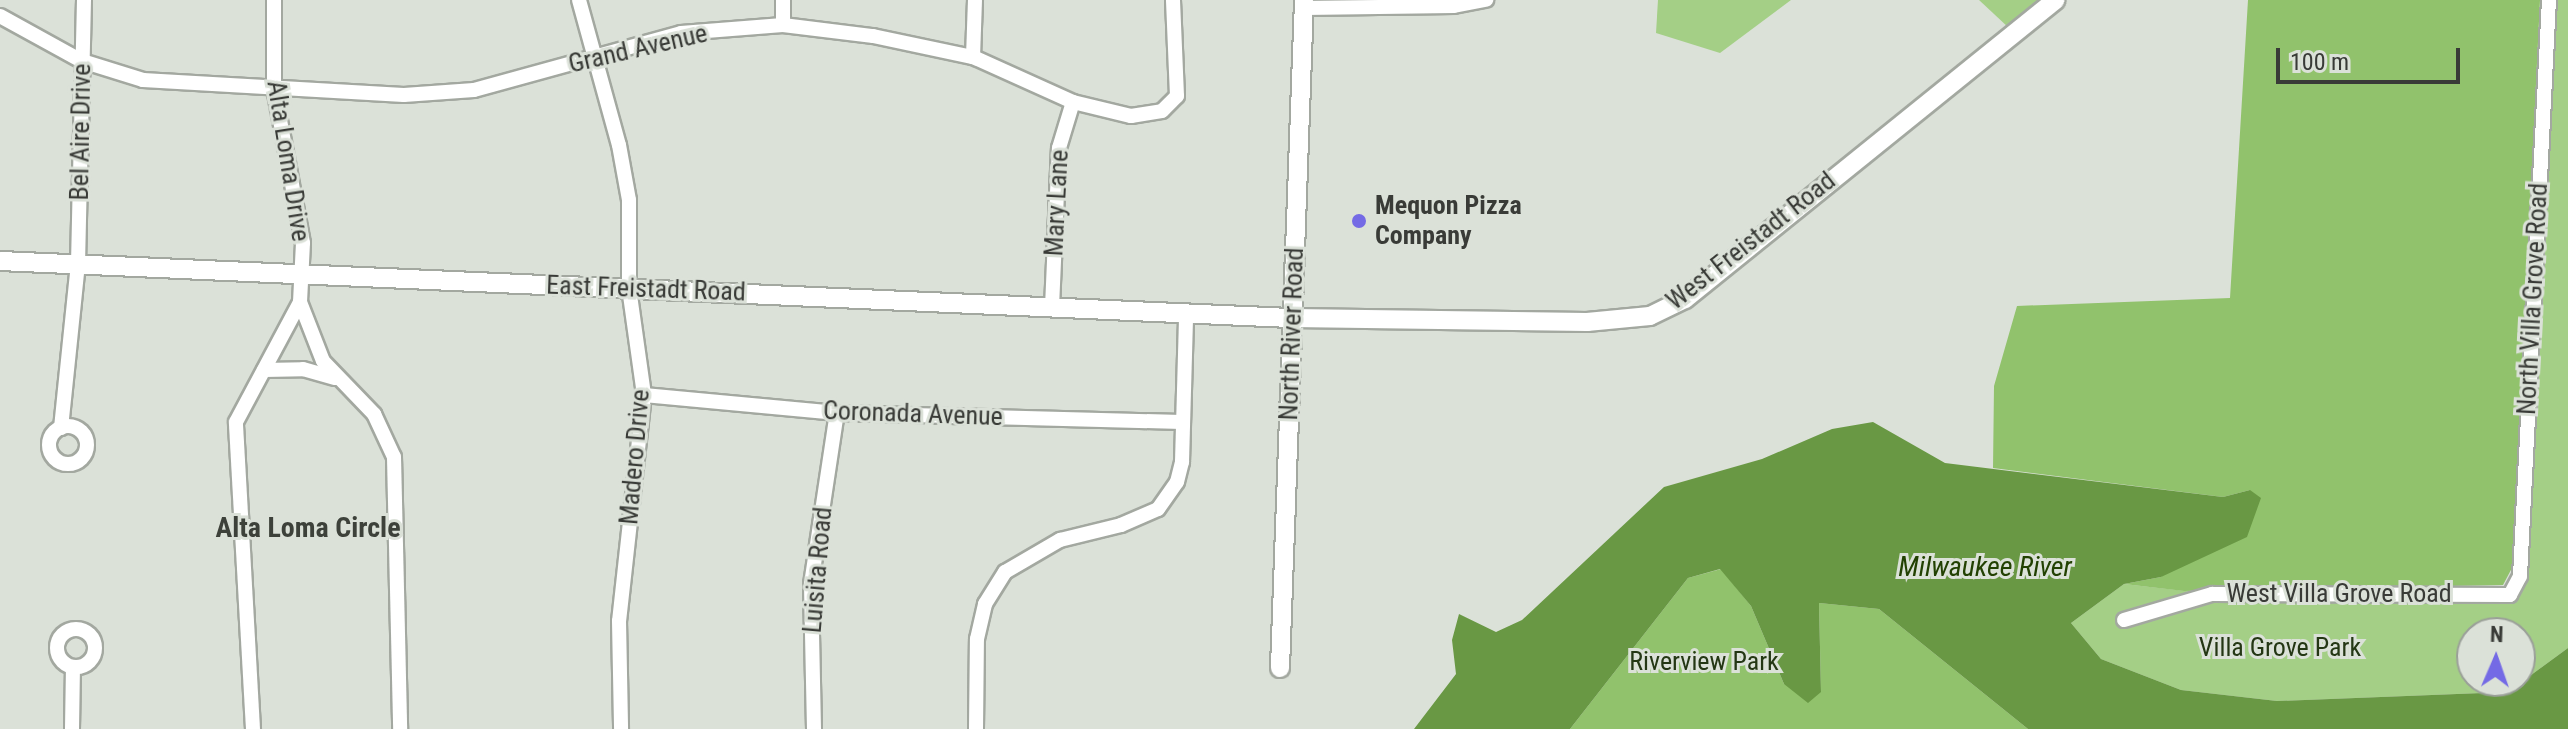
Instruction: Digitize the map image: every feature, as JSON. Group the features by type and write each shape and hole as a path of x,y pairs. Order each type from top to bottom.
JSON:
{"street":[{"name":"Bel Aire Drive","path":"61,428 78,264 84,0"},
{"name":"Alta Loma Drive","path":"274,0 274,88 303,243 300,302"},
{"name":"Madero Drive","path":"579,0 629,200 629,288 644,395 619,621 621,729"},
{"path":"783,0 783,25"},
{"path":"973,57 975,0"},
{"name":"Grand Avenue","path":"0,16 82,61 143,80 404,95 474,90 681,33 783,25 873,36 973,57 1073,102 1131,116 1162,111 1170,105 1180,87 1173,0"},
{"path":"1304,4 1454,6 1486,0"},
{"name":"West Freistadt Road","path":"1292,318 1587,322 1650,316 1685,299 2055,0"},
{"name":"North Villa Grove Road","path":"2510,595 2520,576 2549,0"},
{"name":"North River Road","path":"1280,668 1304,4"},
{"name":"Mary Lane","path":"1052,307 1059,148 1073,102"},
{"name":"East Freistadt Road","path":"0,261 1292,318"},
{"path":"253,729 235,455 236,422 300,302"},
{"path":"300,302 323,361 374,414 394,457 400,729"},
{"path":"976,729 977,639 993,587 1033,552 1158,509 1177,482 1186,315"},
{"path":"264,370 303,369 339,380"},
{"name":"Coronada Avenue","path":"644,395 837,413 1182,422"},
{"name":"Luisita Road","path":"814,729 811,584 837,413"},
{"name":"West Villa Grove Road","path":"2124,620 2212,594 2510,595"},
{"path":"72,729 73,667"}],"green space":[{"path":"1658,0 1791,0 1720,53 1656,33"},
{"path":"1979,0 2055,0 2009,28"},
{"path":"2248,0 2540,0 2513,566 2503,585 2184,591 2124,584 2161,577 2250,490 2223,497 1993,468 1994,386 2017,306 2230,298"},
{"name":"Villa Grove Park","path":"2549,0 2568,0 2568,648 2536,671 2536,617 2456,617 2456,694 2277,701 2181,690 2101,659 2071,623 2124,584 2212,594 2510,595 2520,576"},
{"name":"Riverview Park","path":"1721,569 1751,606 1784,684 1821,692 1819,603 1879,609 2028,729 1570,729 1688,578"}],"water":[{"name":"Milwaukee River","path":"1873,422 1945,463 2223,497 2250,490 2261,498 2247,537 2161,577 2124,584 2071,623 2101,659 2181,690 2277,701 2456,694 2456,697 2536,697 2536,671 2568,648 2568,729 2028,729 1879,609 1819,603 1821,692 1808,703 1784,684 1751,606 1720,569 1688,578 1570,729 1414,729 1456,674 1452,640 1459,614 1496,632 1522,620 1664,487 1762,459 1832,429"}],"place":[{"name":"Mequon Pizza Company","path":"1359,221"}],"district":[{"name":"Alta Loma Circle","path":"308,528"}]}
